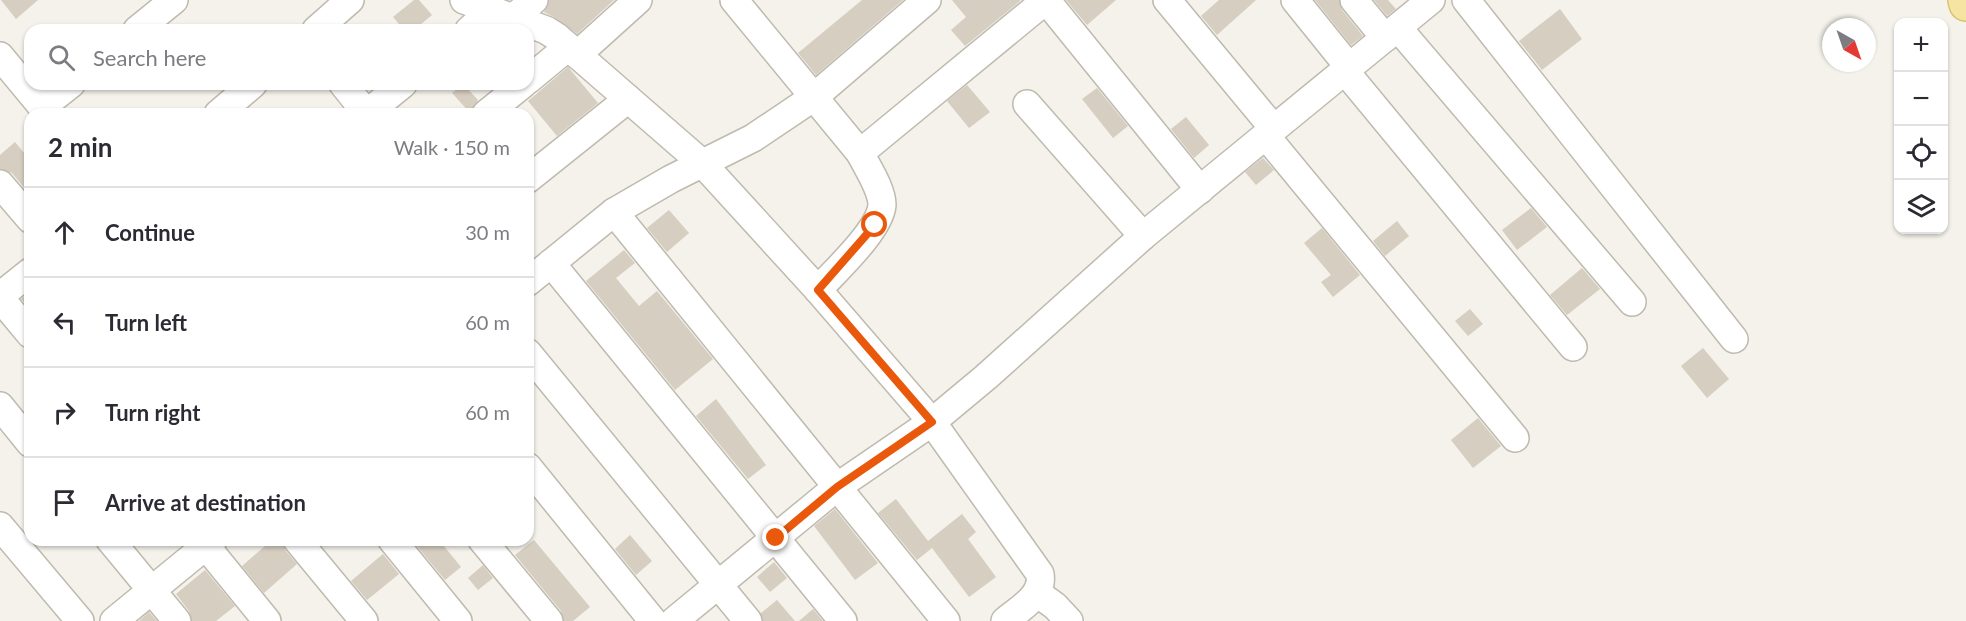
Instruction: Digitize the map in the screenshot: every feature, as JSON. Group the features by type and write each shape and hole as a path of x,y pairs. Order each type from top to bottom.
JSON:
{"street":[{"path":"144,24 174,0"},
{"path":"323,24 350,0"},
{"path":"464,0 528,24"},
{"path":"482,24 534,0"},
{"path":"534,76 572,51 638,0"},
{"path":"734,0 860,153 882,204 875,225 818,290"},
{"path":"534,277 614,212 671,179 753,138 814,97 927,0"},
{"path":"860,153 1046,0 1200,190"},
{"path":"1167,0 1270,133 1515,438"},
{"path":"1295,0 1347,69 1573,347"},
{"path":"1354,0 1391,33 1632,302"},
{"path":"674,621 837,487 932,422 1143,236 1431,0"},
{"path":"1466,0 1734,339"},
{"path":"534,26 546,30 572,51 704,164 818,290 932,422 1040,574 1042,584 1037,593 1005,621"},
{"path":"0,56 24,85"},
{"path":"28,90 43,108"},
{"path":"48,108 64,90"},
{"path":"225,108 246,90"},
{"path":"349,90 362,108"},
{"path":"374,108 396,90"},
{"path":"493,108 516,90"},
{"path":"534,174 628,99"},
{"path":"1027,104 1143,236"},
{"path":"0,184 24,212"},
{"path":"614,212 946,621"},
{"path":"551,263 843,621"},
{"path":"24,277 0,297 24,327"},
{"path":"534,360 748,621"},
{"path":"0,406 24,436"},
{"path":"534,474 653,621"},
{"path":"0,526 80,621"},
{"path":"115,546 177,621"},
{"path":"114,621 202,546"},
{"path":"209,546 267,621"},
{"path":"302,546 364,621"},
{"path":"397,546 458,621"},
{"path":"487,546 549,621"},
{"path":"1037,593 1055,606 1068,621"}],"building":[{"path":"1,0 38,0 16,19"},
{"path":"414,0 419,0 432,15 421,24 399,24 393,17"},
{"path":"549,0 614,0 577,34 544,12"},
{"path":"862,0 903,0 816,75 798,53"},
{"path":"952,0 1020,1 965,46 951,30 966,17"},
{"path":"1066,0 1116,0 1087,25"},
{"path":"1219,0 1256,0 1217,35 1201,16"},
{"path":"1315,0 1339,0 1342,10 1363,36 1351,45"},
{"path":"1374,0 1388,0 1396,9 1387,16"},
{"path":"1560,9 1582,39 1542,70 1519,41"},
{"path":"568,67 598,103 557,136 528,101"},
{"path":"967,85 990,112 969,128 947,101"},
{"path":"1097,88 1128,126 1113,138 1082,99"},
{"path":"456,90 469,90 478,100 474,108 466,108 452,93"},
{"path":"1186,117 1209,145 1194,158 1171,129"},
{"path":"15,142 24,153 24,188 12,173 0,169 0,155"},
{"path":"1263,158 1274,170 1256,185 1245,172"},
{"path":"1531,208 1547,227 1517,250 1502,230"},
{"path":"669,210 689,233 667,252 647,228"},
{"path":"1397,221 1409,236 1385,256 1373,241"},
{"path":"1322,228 1360,275 1333,297 1321,282 1331,275 1304,243"},
{"path":"624,250 635,263 616,278 639,306 657,291 713,359 675,390 586,281"},
{"path":"1582,268 1600,289 1567,315 1550,295"},
{"path":"1470,309 1483,324 1468,336 1455,321"},
{"path":"1703,348 1729,379 1707,398 1681,366"},
{"path":"716,399 766,465 748,479 696,416"},
{"path":"1478,418 1501,446 1473,468 1451,440"},
{"path":"896,499 928,541 962,514 976,532 968,539 996,577 969,597 932,548 917,560 878,513"},
{"path":"835,509 878,563 855,580 814,526"},
{"path":"630,535 652,561 636,575 615,549"},
{"path":"534,540 590,607 573,621 564,621 561,611 515,555 526,546 534,546"},
{"path":"265,546 284,546 297,564 264,593 242,566"},
{"path":"417,546 444,546 461,567 445,580"},
{"path":"383,554 399,574 367,600 351,581"},
{"path":"774,562 787,578 770,592 757,577"},
{"path":"483,565 493,578 478,590 468,578"},
{"path":"205,570 235,606 216,621 192,621 189,611 176,594"},
{"path":"777,600 795,621 763,621 761,613"},
{"path":"813,609 823,621 799,621"},
{"path":"149,612 157,621 139,621"}],"route":[{"path":"776,538 837,487 932,422 818,290 875,225"}]}
